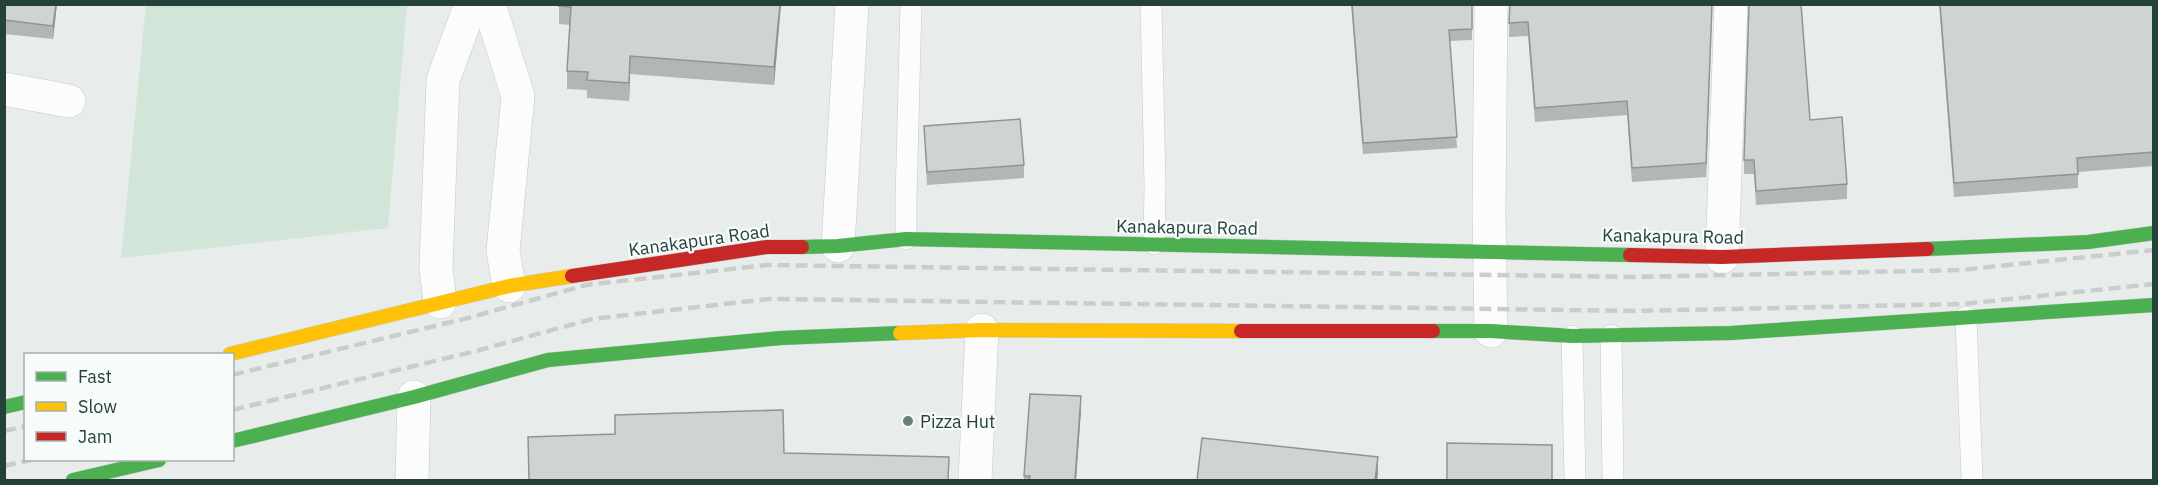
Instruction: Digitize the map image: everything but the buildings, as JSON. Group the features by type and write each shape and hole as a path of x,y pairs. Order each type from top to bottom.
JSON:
{"highway":[{"name":"Kanakapura Road","path":"234,353 509,286 767,247 838,246 906,239 1722,257 2088,242 2154,233"},
{"path":"234,441 414,397 548,360 781,338 982,330 1491,331 1572,336 1731,333 2154,305"},
{"path":"4,407 24,402"},
{"path":"73,480 151,461"}],"street":[{"path":"440,302 436,268 443,80 471,4"},
{"path":"489,4 518,96 503,251 509,286"},
{"path":"838,246 852,4"},
{"path":"1491,4 1491,331"},
{"path":"1722,257 1731,4"},
{"path":"4,89 69,101"},
{"path":"975,480 982,330"},
{"path":"412,480 414,397"}],"lane":[{"path":"906,239 911,4"},
{"path":"1151,4 1154,244"},
{"path":"1966,317 1972,480"},
{"path":"1611,335 1612,480"},
{"path":"1572,336 1575,480"}],"green space":[{"path":"146,4 407,5 388,228 121,258"}],"railway":[{"path":"234,375 468,318 586,285 767,265 1634,277 1960,270 2154,250"},
{"path":"234,410 476,351 592,319 769,299 1635,311 1963,304 2154,284"},
{"path":"4,431 24,426"},
{"path":"4,466 26,461"}],"traffic: fast":[{"path":"1927,249 2088,242 2154,233"},
{"path":"802,247 906,239 1630,255"},
{"path":"1433,331 1491,331 1572,336 1731,333 2154,305"},
{"path":"234,441 414,397 548,360 781,338 900,333"},
{"path":"4,407 24,402"},
{"path":"73,480 155,461"}],"traffic: slow":[{"path":"234,353 509,286 572,276"},
{"path":"900,333 982,330 1241,331"}],"traffic: jam":[{"path":"572,276 767,247 802,247"},
{"path":"1630,255 1722,257 1927,249"},
{"path":"1241,331 1433,331"}],"place":[{"name":"Pizza Hut","path":"908,421"}]}
